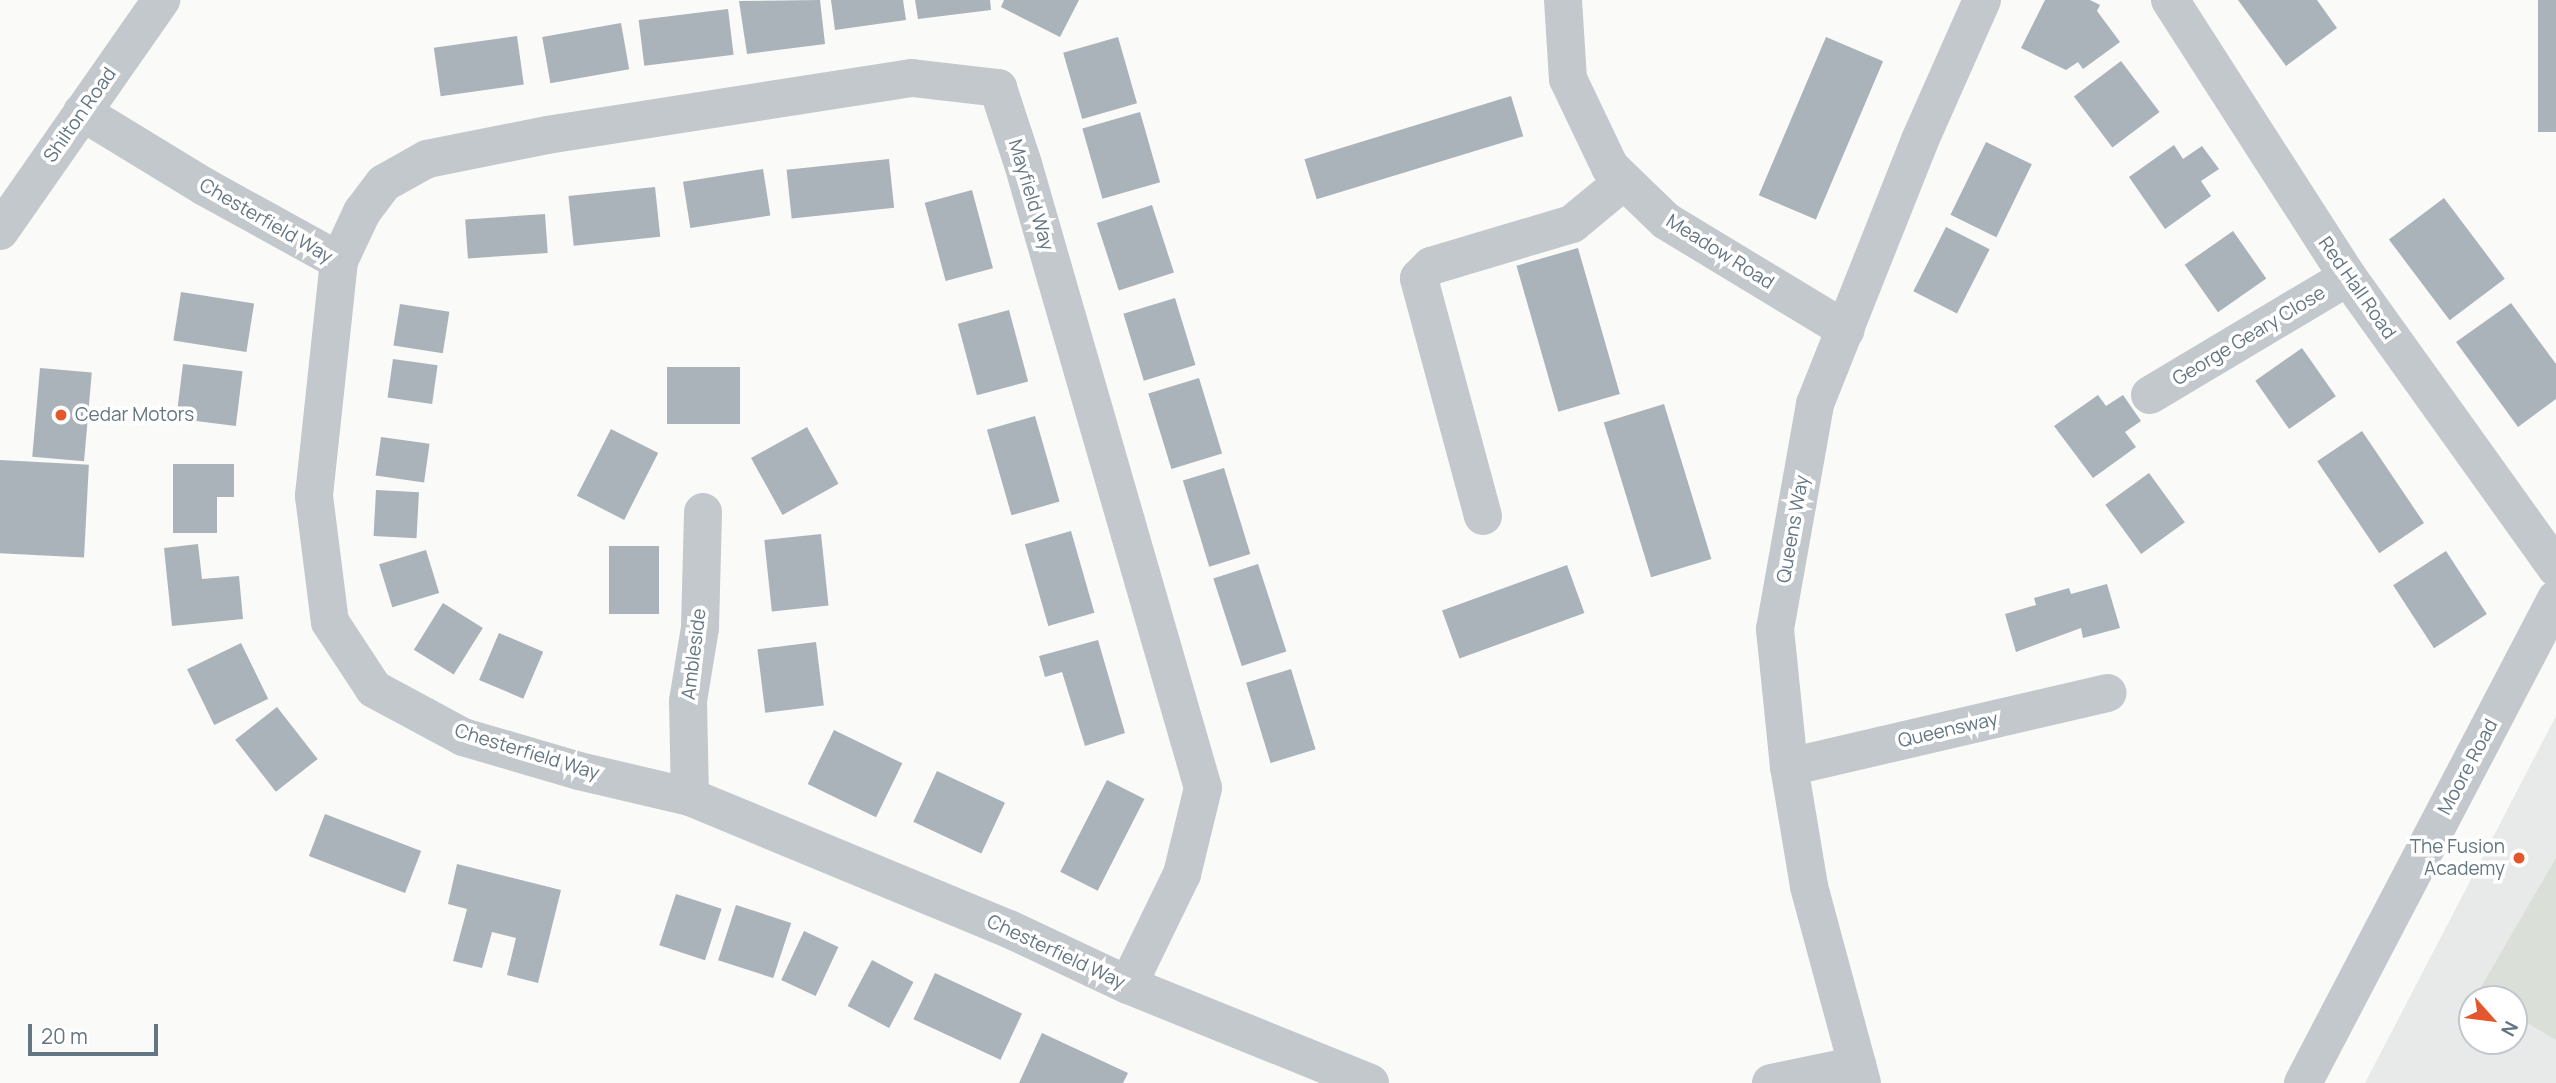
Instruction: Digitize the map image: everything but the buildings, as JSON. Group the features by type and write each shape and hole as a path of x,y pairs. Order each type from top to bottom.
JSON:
{"street":[{"name":"Shilton Road","path":"0,231 161,0"},
{"name":"Meadow Road","path":"1563,0 1569,79 1610,167 1666,221 1846,330"},
{"name":"Queens Way","path":"1860,1074 1809,886 1789,767 1775,629 1815,404 1920,140 1982,0"},
{"name":"Red Hall Road","path":"2169,0 2348,276 2556,568"},
{"name":"Mayfield Way","path":"339,261 362,212 384,183 427,159 547,135 912,78 998,88 1023,164 1203,788 1182,874 1128,985"},
{"name":"Chesterfield Way","path":"82,112 205,187 339,261 314,496 330,622 374,689 463,737 579,771 690,797 1009,929 1128,985 1370,1083"},
{"path":"1483,516 1419,278 1431,266 1572,224 1624,181"},
{"name":"George Geary Close","path":"2150,395 2348,276"},
{"name":"Ambleside","path":"690,797 688,701 700,628 703,512"},
{"name":"Moore Road","path":"2302,1083 2556,599"},
{"name":"Queensway","path":"1789,767 2108,693"},
{"path":"1771,1083 1860,1074"}],"shaded area":[{"name":"The Fusion Academy","path":"2556,716 2556,1083 2365,1083"},
{"path":"2556,858 2556,1040 2528,1023 2528,985 2482,985"}],"place":[{"name":"Cedar Motors","path":"61,415"},
{"name":"The Fusion Academy","path":"2519,858"}]}
